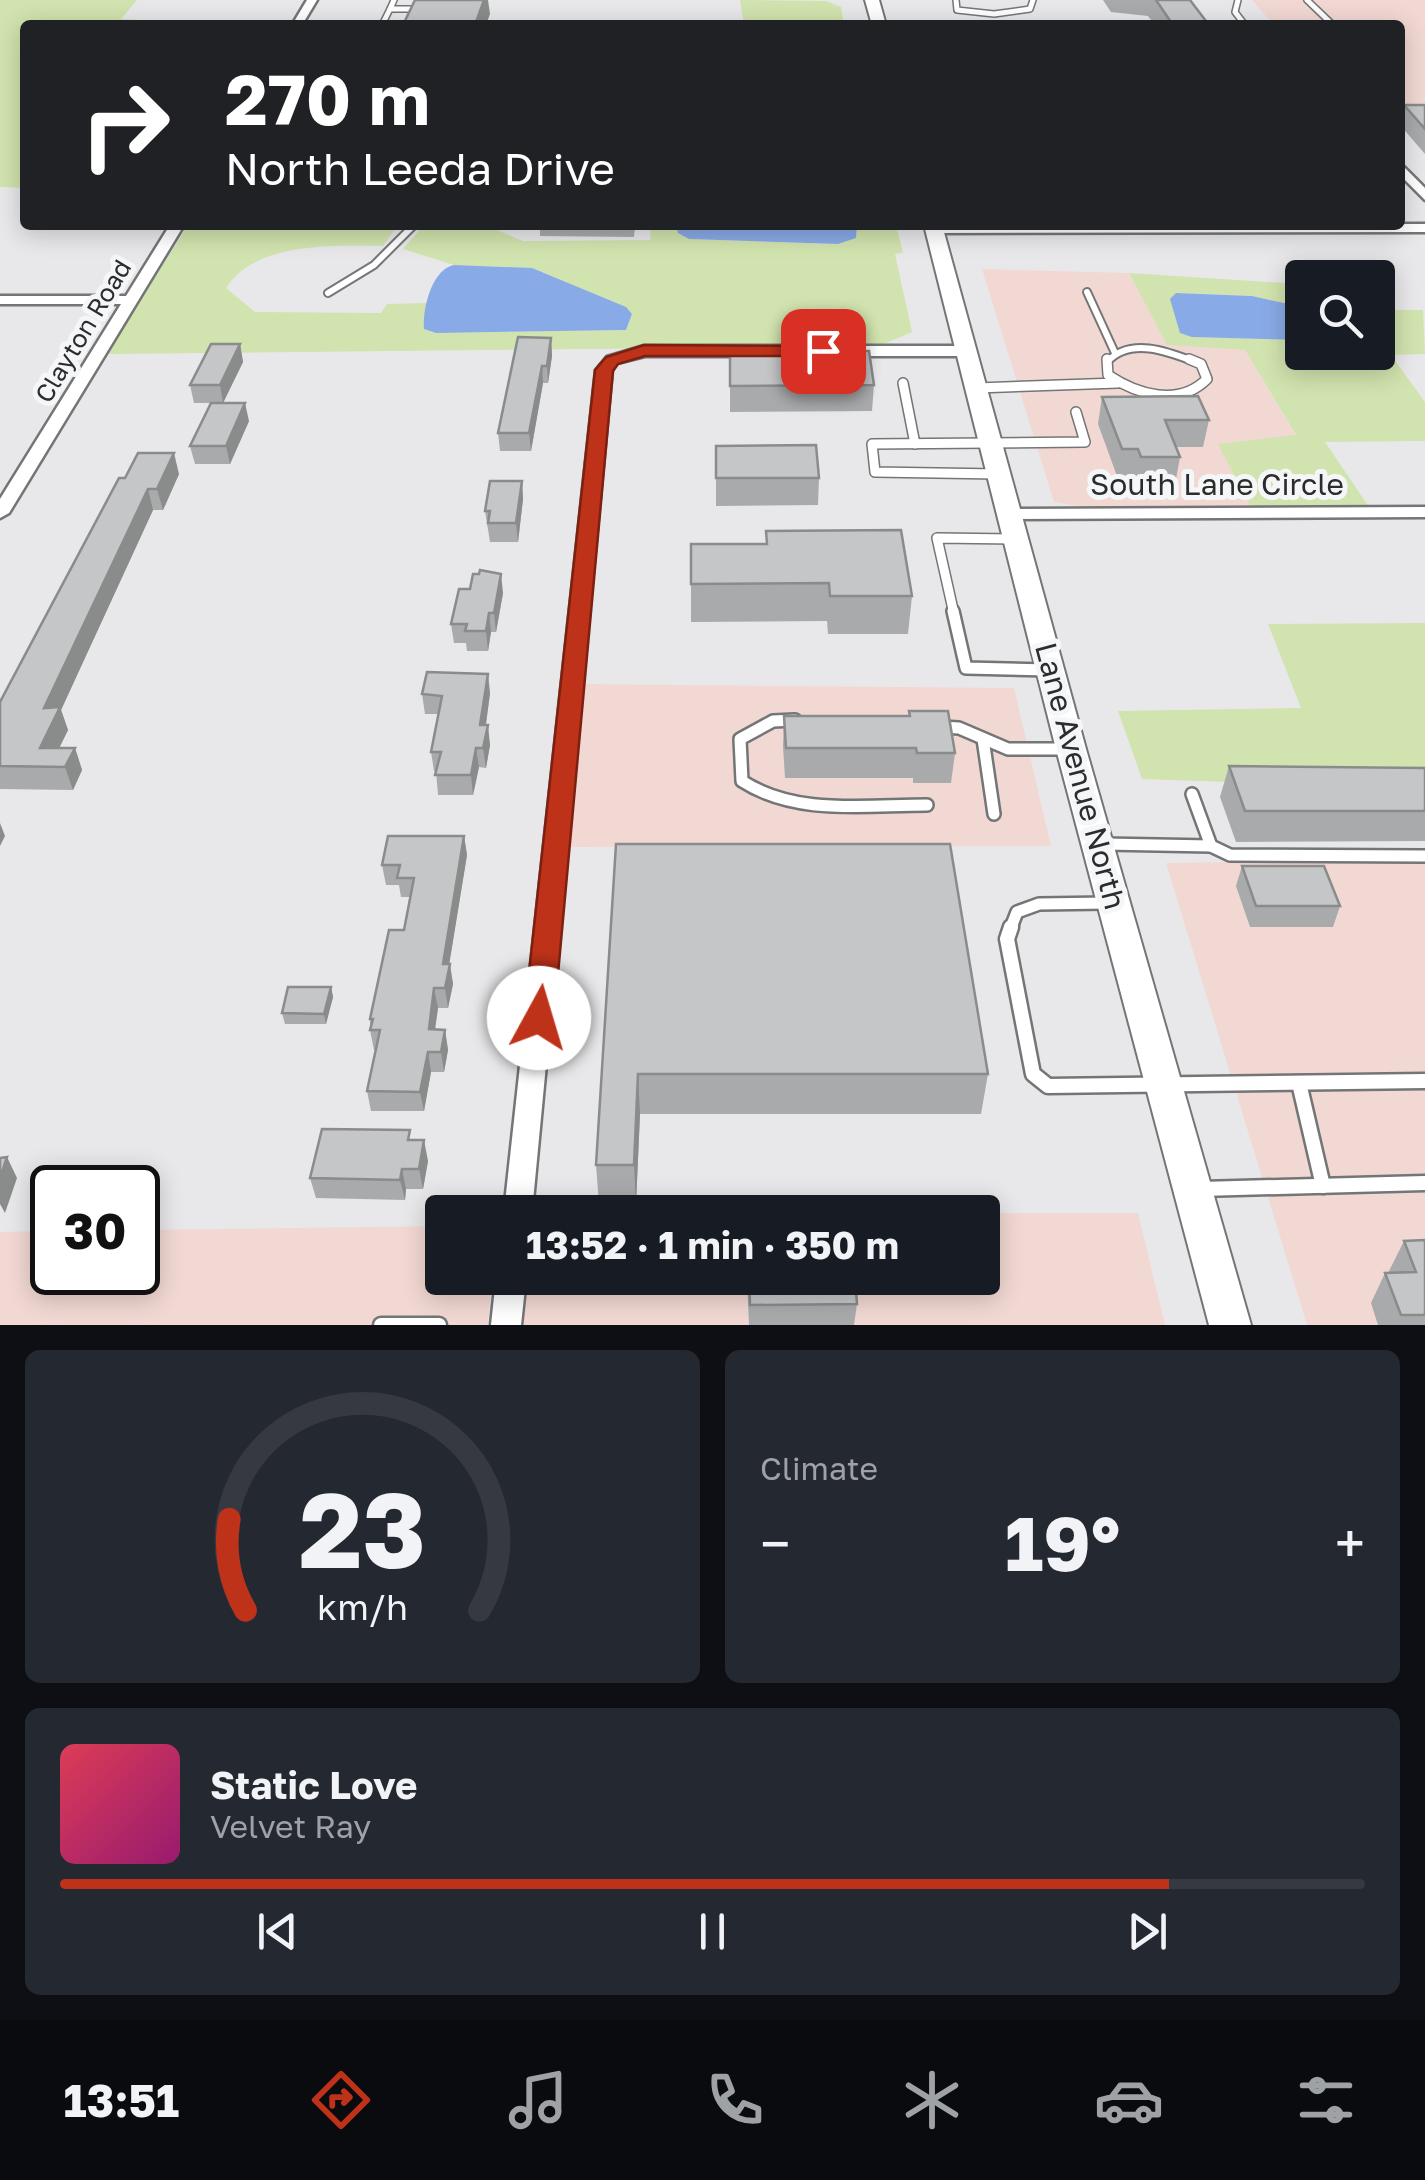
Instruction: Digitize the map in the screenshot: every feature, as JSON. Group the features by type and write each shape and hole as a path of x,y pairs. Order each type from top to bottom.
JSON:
{"main road":[{"name":"Lane Avenue North","path":"935,230 1071,749 1230,1325"}],"street":[{"path":"1405,173 1425,196"},
{"name":"Clayton Road","path":"0,514 174,230"},
{"path":"0,300 131,300"},
{"path":"520,1195 604,370 612,360 644,350 966,351"},
{"name":"South Lane Circle","path":"1012,526 1425,512"},
{"path":"506,1325 510,1295"}],"lane":[{"path":"385,20 394,0"},
{"path":"956,0 957,10 977,14 1020,12 1030,9 1033,0"},
{"path":"1308,0 1328,20"},
{"path":"390,10 437,9"},
{"path":"328,294 374,264 409,230"},
{"path":"1088,292 1115,353"},
{"path":"976,388 1118,383 1146,393 1179,394 1202,386 1206,372 1190,356 1142,347 1115,353 1105,367 1118,383"},
{"path":"903,384 914,444"},
{"path":"998,474 875,472 872,444 1085,442 1076,412"},
{"path":"1012,526 937,538 966,668 1050,670"},
{"path":"809,720 772,721 740,739 742,781 755,793 780,802 927,805"},
{"path":"921,725 958,728 1008,748 1071,749"},
{"path":"983,739 994,814"},
{"path":"1192,794 1211,846"},
{"path":"1098,844 1211,846 1230,855 1425,856"},
{"path":"1114,903 1038,904 1017,912 1007,939 1033,1074 1048,1086 1425,1081"},
{"path":"1299,1083 1324,1186"},
{"path":"1193,1189 1425,1183"},
{"path":"382,1325 439,1325"}],"shaded area":[{"path":"1252,0 1425,0 1425,114 1405,114 1405,20 1270,20"},
{"path":"982,269 1129,273 1167,345 1245,350 1296,436 1219,444 1251,507 1078,506 1054,502"},
{"path":"581,684 1014,688 1051,846 567,847"},
{"path":"1425,859 1425,1325 1307,1325 1166,863"},
{"path":"1000,1213 1138,1213 1165,1325 518,1325 521,1295 1000,1295"},
{"path":"425,1226 425,1295 491,1295 488,1325 0,1325 0,1232 30,1231 30,1295 160,1295 160,1230"}],"green space":[{"path":"0,0 137,0 121,19 143,20 20,20 20,188 0,187"},
{"path":"740,0 826,1 841,7 843,20 743,20"},
{"path":"185,230 394,230 383,246 320,247 276,254 239,273 226,288 255,312 381,313 387,304 428,303 424,329 436,333 626,330 632,314 625,307 532,268 454,265 403,249 420,230 497,230 523,241 650,240 651,230 681,230 689,239 838,244 856,238 857,230 897,230 903,253 895,254 912,332 879,346 107,354"},
{"path":"1129,273 1285,283 1285,303 1252,296 1177,293 1192,337 1285,340 1285,370 1395,370 1395,361 1425,402 1425,441 1325,442 1369,507 1251,507 1218,444 1296,435 1245,350 1167,345"},
{"path":"1395,310 1423,310 1425,354 1395,355"},
{"path":"1425,623 1425,789 1142,779 1118,711 1301,708 1268,624"}],"water":[{"path":"677,230 857,230 856,238 838,244 689,239"},
{"path":"454,265 532,268 626,307 632,314 626,330 436,333 424,329 434,282"},
{"path":"1176,293 1252,296 1285,303 1285,340 1192,337 1180,333 1170,299"}],"building":[{"path":"415,0 484,0 477,20 405,20"},
{"path":"1156,0 1190,0 1205,20 1170,20"},
{"path":"1405,105 1425,105 1425,129 1405,106"},
{"path":"518,337 551,338 547,366 542,366 529,433 498,433"},
{"path":"211,344 240,344 220,385 190,385"},
{"path":"730,351 869,351 874,385 730,386"},
{"path":"1198,396 1209,420 1165,420 1180,457 1141,457 1138,449 1122,449 1102,397"},
{"path":"211,403 245,403 226,446 190,446"},
{"path":"816,445 819,478 716,478 716,446"},
{"path":"138,453 174,453 157,489 148,489 44,708 60,707 40,748 75,748 65,767 0,766 0,702 119,478 125,478"},
{"path":"490,481 522,481 516,523 488,523 490,511 485,511"},
{"path":"901,530 912,596 830,596 829,583 691,584 691,544 767,544 766,531"},
{"path":"480,570 501,574 494,613 489,613 486,631 465,631 467,624 451,624 459,589 470,589 473,574"},
{"path":"427,672 488,674 480,725 488,725 483,748 476,748 471,775 435,775 441,752 431,752 442,696 422,694"},
{"path":"909,711 948,711 955,753 917,753 916,748 786,748 784,716 910,716"},
{"path":"1229,766 1425,768 1425,811 1245,811"},
{"path":"388,836 464,836 443,964 450,964 445,988 434,988 429,1029 445,1030 441,1052 428,1052 420,1092 367,1091 380,1030 370,1030 370,1019 389,930 404,930 414,878 397,878 400,865 382,865"},
{"path":"616,844 950,844 988,1074 638,1074 634,1165 596,1165"},
{"path":"1242,866 1324,866 1340,906 1256,906"},
{"path":"288,987 331,987 324,1014 282,1013"},
{"path":"322,1129 410,1130 408,1140 424,1140 419,1169 402,1169 400,1180 310,1178"},
{"path":"7,1157 0,1178 0,1158"},
{"path":"1425,1240 1425,1315 1401,1315 1385,1273 1416,1272 1404,1241"},
{"path":"750,1295 856,1295 857,1304 750,1305"}],"route":[{"path":"539,1018 604,370 612,360 644,350 823,351"}]}
